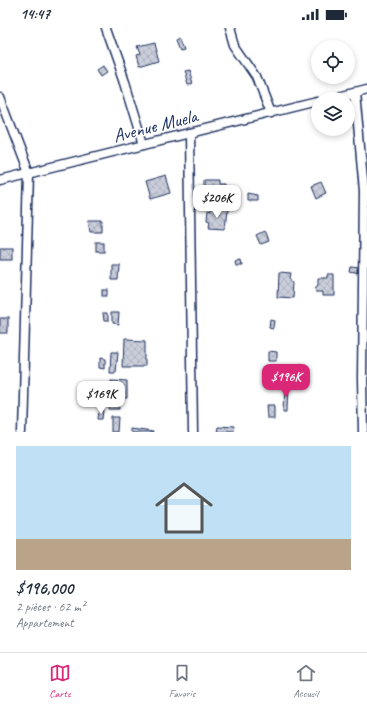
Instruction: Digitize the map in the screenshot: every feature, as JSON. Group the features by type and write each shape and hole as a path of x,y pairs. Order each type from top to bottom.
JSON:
{"street":[{"path":"106,28 125,82 144,144"},
{"path":"230,28 235,45 257,77 271,113"},
{"path":"363,432 364,191 355,92 367,89"},
{"path":"0,97 29,173 22,432"},
{"name":"Avenue Muela","path":"0,180 311,103"},
{"path":"190,133 193,432"}],"building":[{"path":"180,36 184,47 180,48 176,38"},
{"path":"154,43 159,61 139,67 136,56 140,55 137,47"},
{"path":"103,65 107,71 101,75 97,69"},
{"path":"188,71 192,84 187,85 183,72"},
{"path":"166,176 171,193 150,199 145,182"},
{"path":"204,180 218,180 218,184 224,184 224,195 204,194"},
{"path":"321,182 326,193 316,198 311,186"},
{"path":"248,194 258,196 258,201 248,201"},
{"path":"210,208 227,210 225,229 208,228 209,223 206,222 207,213 210,214"},
{"path":"89,221 103,221 103,232 91,232"},
{"path":"265,232 269,242 261,245 257,236"},
{"path":"96,242 104,242 104,251 96,251"},
{"path":"0,247 12,247 12,259 0,259"},
{"path":"241,259 242,264 236,264 235,260"},
{"path":"111,264 119,264 118,280 111,280"},
{"path":"352,267 360,268 360,274 351,272"},
{"path":"279,273 291,274 290,279 294,282 293,298 278,297"},
{"path":"328,275 334,275 334,295 323,295 323,291 316,291 315,288 318,285 318,278 328,278"},
{"path":"104,290 109,290 109,296 104,296"},
{"path":"112,312 119,312 118,325 112,324"},
{"path":"103,313 108,313 108,321 104,321"},
{"path":"0,319 8,319 8,333 0,333"},
{"path":"271,319 275,320 274,328 270,327"},
{"path":"124,339 147,340 147,366 123,366"},
{"path":"268,351 276,352 276,361 268,361"},
{"path":"111,352 118,352 116,371 110,371"},
{"path":"100,358 105,359 105,368 100,367"},
{"path":"285,366 300,366 300,376 285,376"},
{"path":"111,379 127,380 127,399 124,399 123,403 120,403 120,410 110,410"},
{"path":"285,385 289,385 288,410 284,410"},
{"path":"267,406 275,406 275,417 268,417"},
{"path":"99,410 104,411 103,420 98,420"},
{"path":"113,418 120,418 119,432 113,432"},
{"path":"217,426 234,427 233,432 216,432"},
{"path":"132,428 154,431 154,432 132,432"}]}
